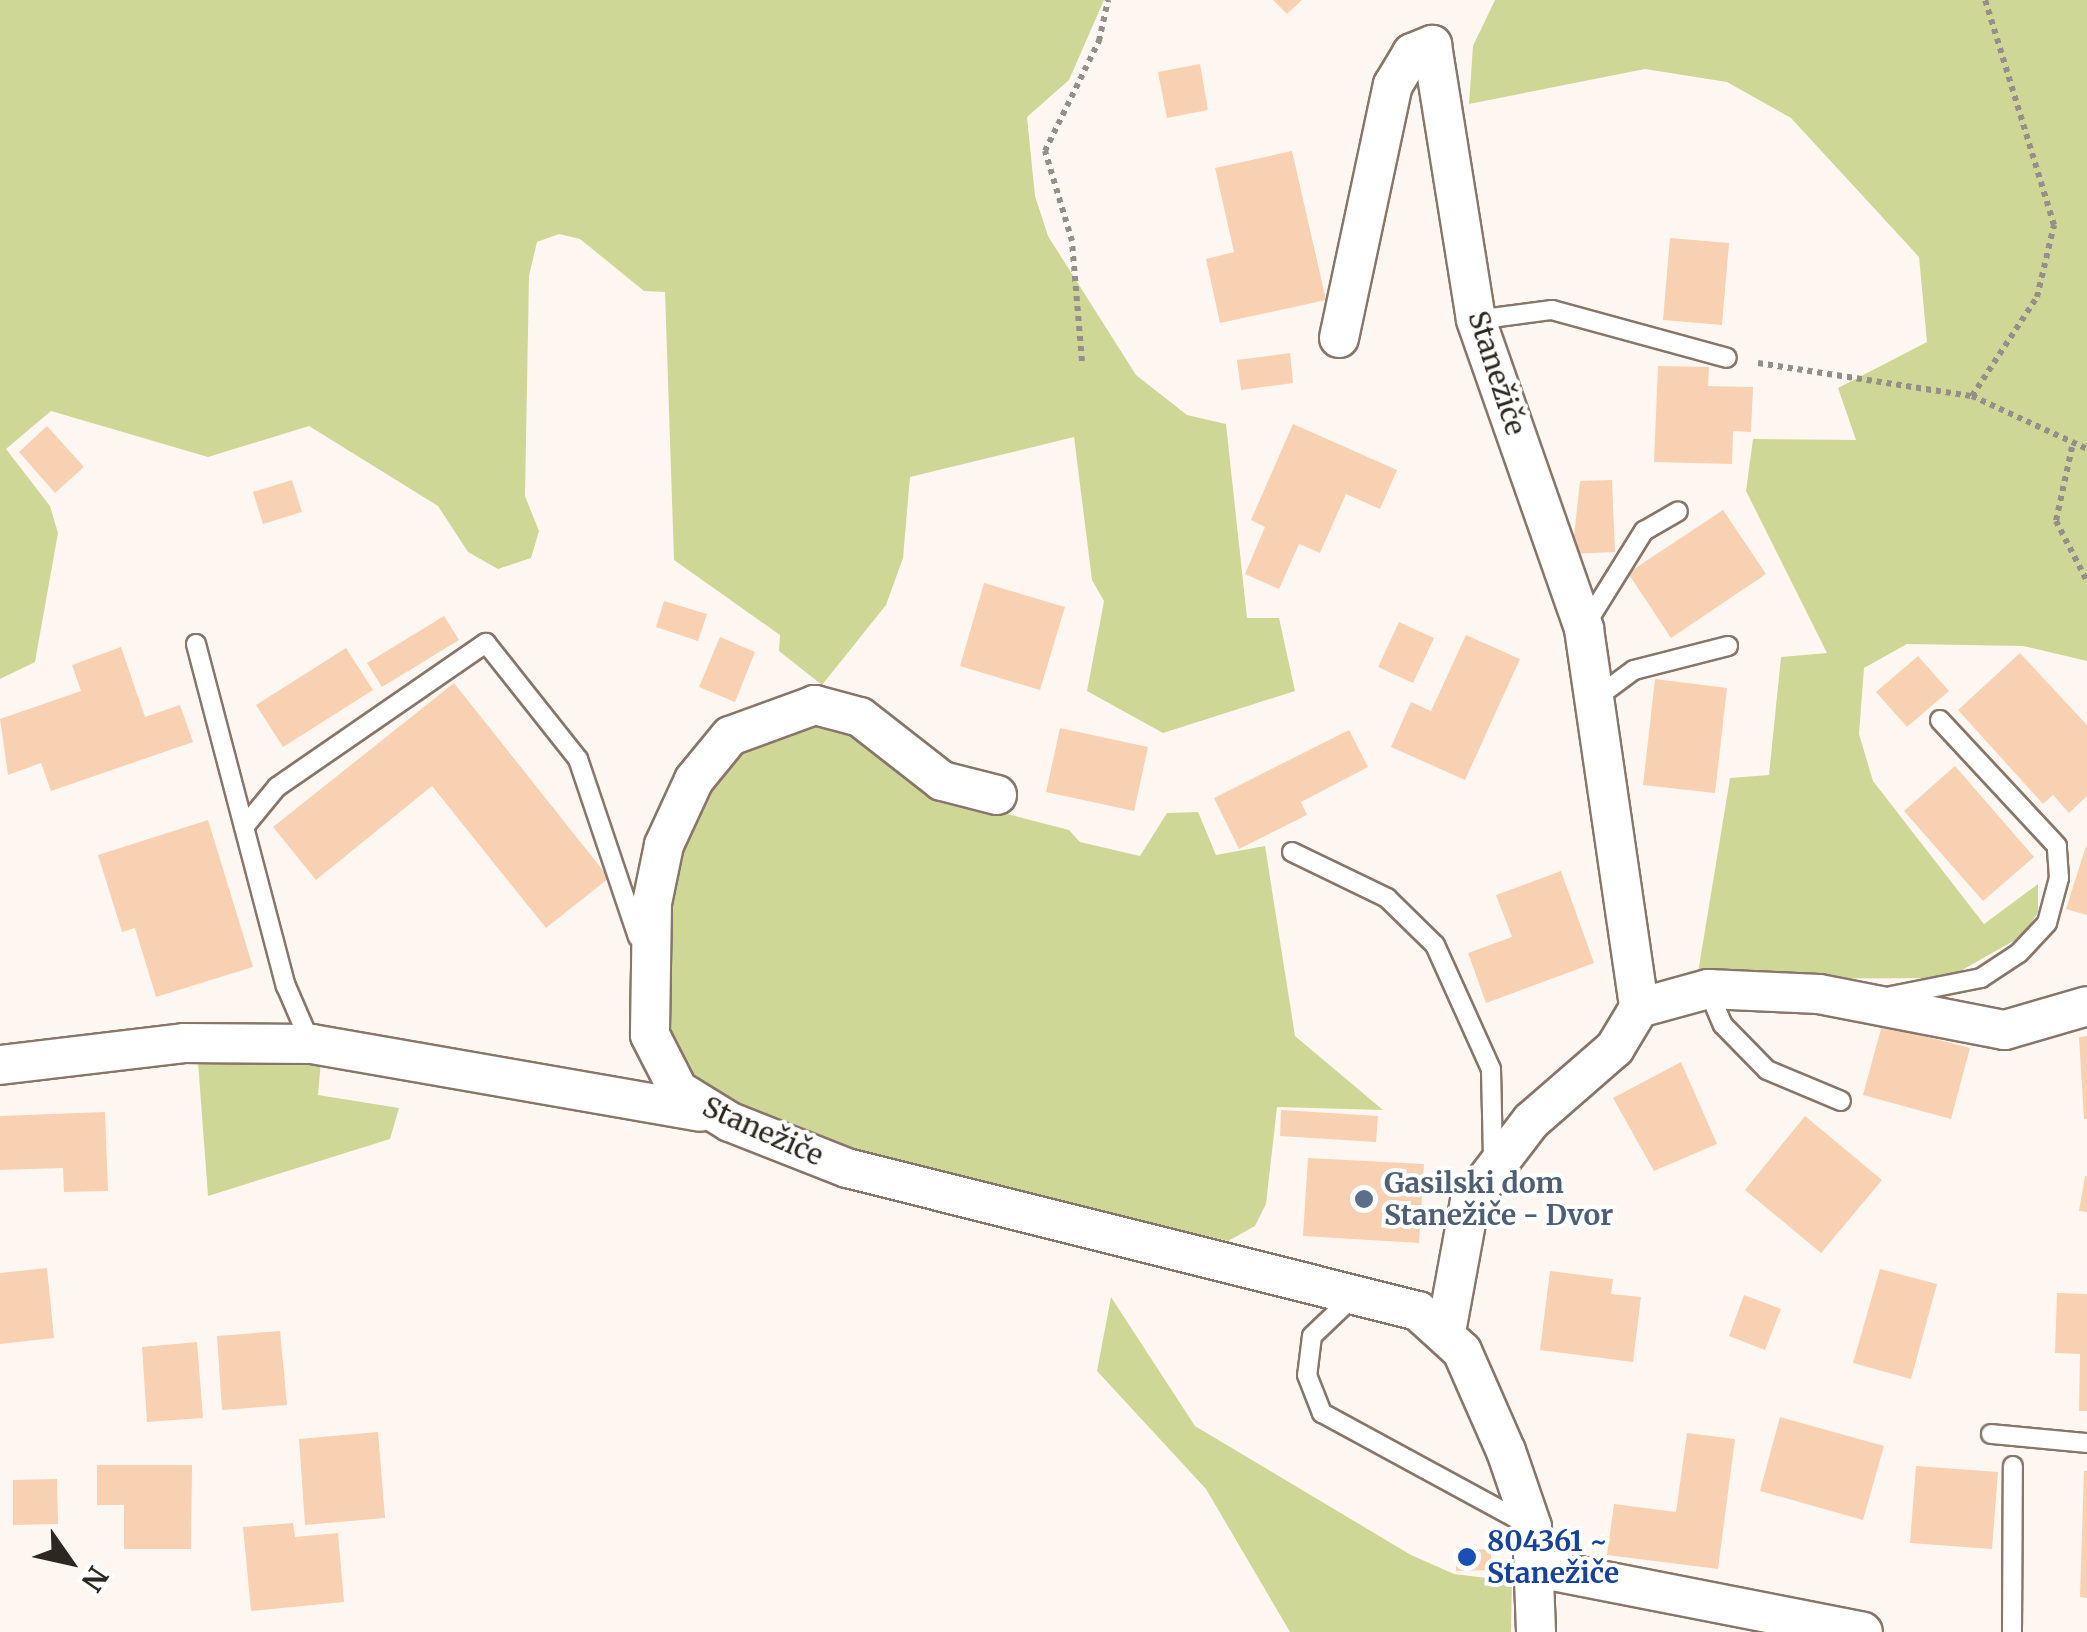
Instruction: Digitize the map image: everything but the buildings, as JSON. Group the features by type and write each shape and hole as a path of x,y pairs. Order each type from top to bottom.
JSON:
{"street":[{"name":"Stanežiče","path":"1340,338 1393,85 1412,54 1432,45 1476,320 1584,630 1639,1008"},
{"name":"Stanežiče","path":"997,794 942,781 860,717 814,704 730,736 694,780 664,845 645,962 650,1035 678,1090 730,1122 847,1168 1359,1291 1418,1311 1446,1332 1493,1415 1532,1527 1538,1568 1536,1632"},
{"path":"1446,1332 1456,1247 1493,1165 1615,1048 1639,1008 1708,989 1856,1000 2005,1030 2087,1006"},
{"path":"0,1065 184,1043 312,1044 667,1101 730,1122"},
{"path":"1538,1568 1863,1632"}],"lane":[{"path":"1476,320 1552,310 1727,358"},
{"path":"1584,630 1596,595 1644,531 1678,511"},
{"path":"244,827 278,787 486,643 578,759 645,962"},
{"path":"196,644 244,827 312,1044"},
{"path":"1596,698 1634,670 1728,646"},
{"path":"1856,1000 1981,978 2047,923 2057,846 1940,720"},
{"path":"1292,852 1387,898 1435,946 1492,1070 1493,1165"},
{"path":"1708,989 1723,1025 1768,1070 1841,1101"},
{"path":"1359,1291 1312,1336 1306,1375 1322,1413 1532,1527"},
{"path":"1991,1434 2087,1442"},
{"path":"2012,1632 2013,1466"}],"path":[{"path":"1082,361 1072,241 1045,151 1099,41 1108,0"},
{"path":"1972,396 2037,297 2054,226 1985,0"},
{"path":"1727,358 1972,396 2072,448 2087,450"},
{"path":"2072,448 2056,522 2087,580"}],"green space":[{"path":"0,0 1104,0 1069,80 1027,117 1035,196 1048,236 1136,375 1187,415 1226,424 1247,618 1279,618 1295,691 1163,733 1087,691 1104,601 1092,580 1074,437 910,477 903,558 886,605 822,685 779,651 780,635 674,560 665,292 644,291 580,239 559,234 537,242 529,276 525,496 539,531 531,558 498,569 468,552 438,506 309,426 208,457 51,411 6,449 50,506 58,533 35,662 0,679"},
{"path":"1495,0 2087,0 2087,661 2023,646 1907,644 1864,668 1859,734 1873,781 1984,924 2038,884 2038,912 2024,935 1948,978 1697,979 1730,778 1769,775 1781,657 1827,653 1746,491 1753,439 1856,440 1838,388 1927,342 1919,257 1791,118 1727,82 1645,69 1469,104 1473,46"},
{"path":"787,719 846,723 930,794 1069,830 1080,842 1140,856 1167,813 1198,812 1216,855 1265,846 1295,1036 1383,1110 1277,1107 1266,1204 1255,1226 1228,1241 821,1144 699,1085 668,1040 662,922 673,859 719,764"},
{"path":"321,1061 318,1095 399,1108 390,1139 208,1196 198,1062"},
{"path":"1111,1297 1195,1426 1411,1555 1454,1574 1512,1581 1511,1632 1290,1632 1206,1489 1097,1371"}],"place":[{"name":"Gasilski dom Stanežiče - Dvor","path":"1364,1199"},
{"name":"804361 ~ Stanežiče","path":"1467,1557"}]}
